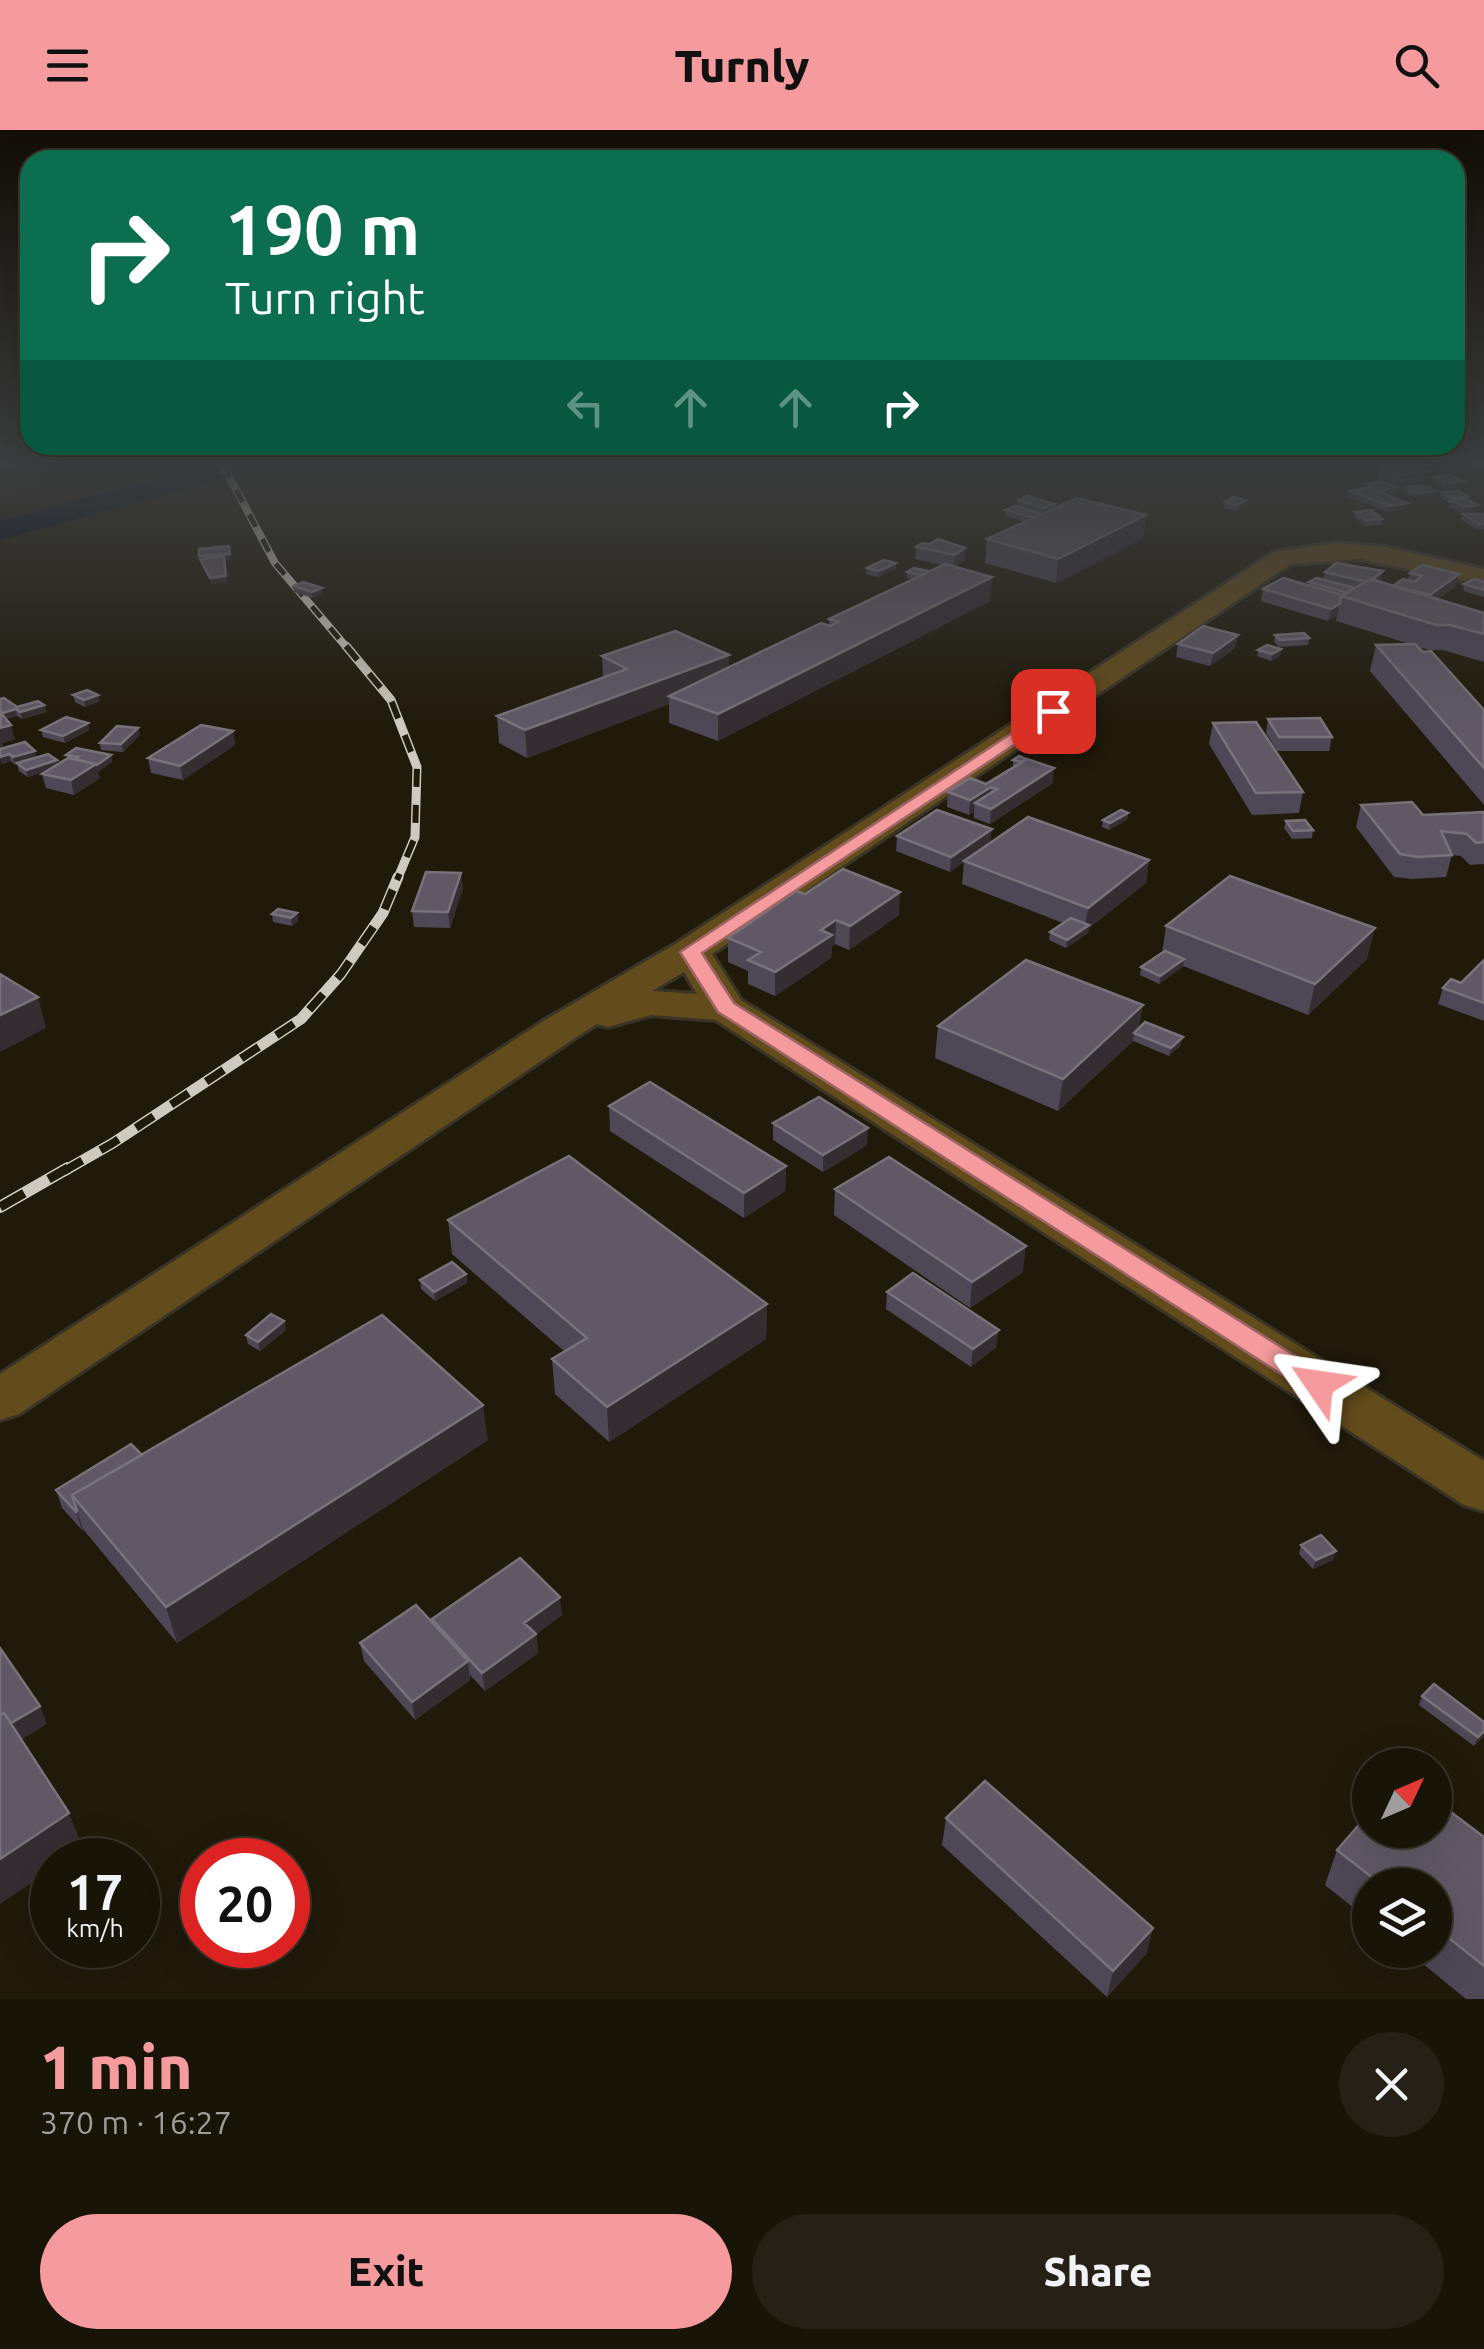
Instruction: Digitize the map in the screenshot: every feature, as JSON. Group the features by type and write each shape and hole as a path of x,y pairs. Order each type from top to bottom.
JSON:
{"lane":[{"path":"0,1400 560,1030 691,952 1283,558 1306,552"},
{"path":"1382,552 1484,577"},
{"path":"691,952 726,1008 1484,1489"},
{"path":"560,1030 649,1003 726,1008"}],"building":[{"path":"199,552 230,554 199,556"},
{"path":"1034,552 1072,552 1058,559"},
{"path":"224,556 226,576 210,578 200,559"},
{"path":"884,560 896,563 879,571 867,568"},
{"path":"1336,563 1383,571 1367,582 1325,572"},
{"path":"945,564 992,577 718,714 669,696 821,623 830,626 838,622 829,619"},
{"path":"1422,565 1459,574 1430,595 1393,586 1403,579 1415,582 1422,576 1410,573"},
{"path":"914,568 928,571 921,575 907,572"},
{"path":"1283,578 1343,595 1340,604 1331,609 1263,589"},
{"path":"1317,578 1355,588 1347,593 1309,582"},
{"path":"1371,579 1484,613 1484,634 1436,625 1341,596"},
{"path":"1475,579 1484,582 1484,590 1464,584"},
{"path":"303,582 322,588 312,592 294,586"},
{"path":"1203,626 1238,635 1213,653 1178,644"},
{"path":"675,631 729,655 525,730 497,716 627,669 602,656"},
{"path":"1304,633 1309,638 1280,640 1275,635"},
{"path":"1415,644 1423,652 1431,651 1484,710 1484,768 1376,645"},
{"path":"1267,645 1281,649 1272,654 1258,650"},
{"path":"87,690 98,695 84,700 73,695"},
{"path":"0,699 17,707 38,701 44,705 3,713"},
{"path":"1,713 11,725 0,728"},
{"path":"66,717 88,723 63,736 41,730"},
{"path":"1320,718 1332,737 1279,737 1268,719"},
{"path":"1256,722 1303,792 1256,793 1213,723"},
{"path":"201,725 233,731 180,766 148,758"},
{"path":"117,726 138,728 121,744 100,743"},
{"path":"25,742 35,751 0,757 0,749"},
{"path":"76,748 111,755 97,765 66,755"},
{"path":"48,754 57,760 26,770 17,763"},
{"path":"68,758 96,764 71,780 42,774"},
{"path":"1027,759 1054,768 991,809 975,803 997,789 991,787 970,800 948,792 970,778 986,784"},
{"path":"1412,802 1423,815 1484,812 1484,842 1476,843 1467,834 1441,831 1452,855 1400,854 1361,805"},
{"path":"937,810 992,829 951,857 897,836"},
{"path":"1121,810 1128,813 1110,823 1103,820"},
{"path":"1028,817 1149,860 1088,908 964,861"},
{"path":"1305,820 1313,830 1293,831 1286,821"},
{"path":"843,869 900,892 850,926 836,920 821,930 832,935 775,972 748,960 761,952 728,938 796,891 805,894"},
{"path":"426,872 461,873 448,912 412,911"},
{"path":"1230,876 1375,928 1315,984 1166,926"},
{"path":"278,909 297,913 291,918 272,914"},
{"path":"1071,918 1089,925 1067,940 1050,932"},
{"path":"1165,951 1184,959 1160,976 1141,967"},
{"path":"1026,960 1143,1005 1063,1079 938,1026"},
{"path":"1484,960 1484,1003 1443,988 1451,979 1461,983"},
{"path":"0,974 38,997 0,1015"},
{"path":"1145,1022 1183,1037 1171,1048 1134,1033"},
{"path":"650,1082 786,1166 744,1193 609,1106"},
{"path":"819,1097 868,1128 823,1155 773,1123"},
{"path":"569,1156 767,1304 607,1407 552,1359 587,1338 448,1220"},
{"path":"889,1157 1026,1246 972,1282 835,1189"},
{"path":"452,1262 466,1274 434,1292 420,1280"},
{"path":"913,1273 999,1330 973,1349 887,1292"},
{"path":"271,1314 284,1321 258,1342 246,1335"},
{"path":"382,1315 483,1405 166,1607 72,1495"},
{"path":"131,1444 142,1455 72,1495 76,1512 56,1490"},
{"path":"1321,1535 1336,1551 1316,1560 1301,1545"},
{"path":"520,1558 560,1597 524,1623 536,1634 482,1673 432,1619"},
{"path":"416,1605 468,1661 412,1702 360,1643"},
{"path":"0,1648 40,1706 11,1723 4,1713 0,1715"},
{"path":"1434,1684 1484,1722 1484,1731 1478,1737 1422,1696"},
{"path":"4,1713 69,1813 0,1859 0,1715"},
{"path":"985,1781 1153,1928 1113,1971 946,1818"},
{"path":"1452,1813 1484,1837 1484,1966 1452,1941 1452,1868 1360,1868 1337,1850 1352,1833 1352,1848 1452,1848"}],"railway":[{"path":"269,552 348,649"},
{"path":"346,646 391,700 417,767 415,837 397,880"},
{"path":"64,1171 301,1019 341,974 383,913 398,877"},
{"path":"0,1207 68,1168"}],"route":[{"path":"1053,711 691,952 726,1008 1319,1384"}]}
